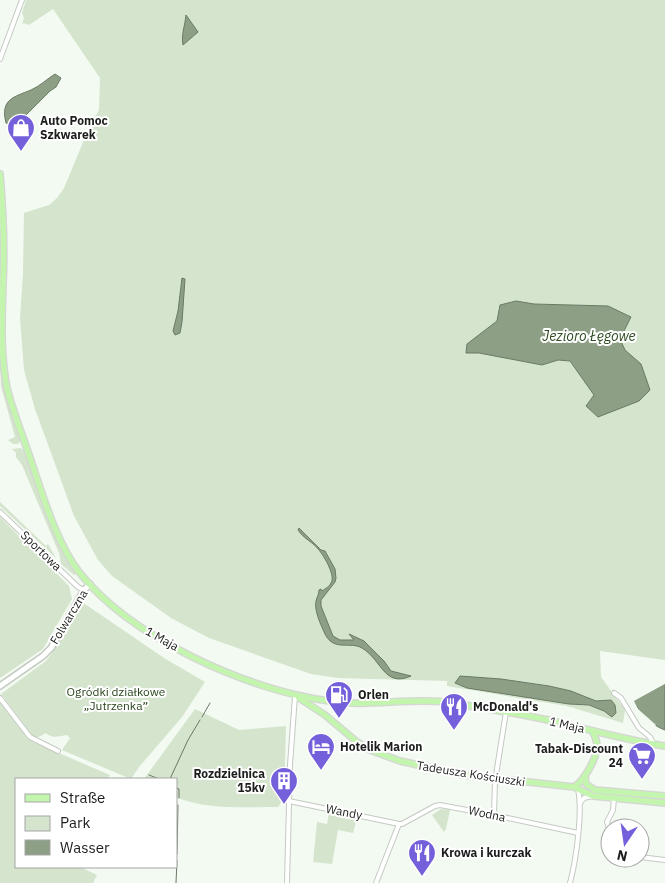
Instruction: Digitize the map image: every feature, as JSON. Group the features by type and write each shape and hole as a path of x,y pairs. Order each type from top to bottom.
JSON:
{"main road":[{"name":"1 Maja","path":"0,174 4,243 0,330 7,388 21,433 63,545 75,565 90,584 121,613 153,635 238,676 295,696 352,703 429,701 506,712 665,746"},
{"name":"Tadeusza Kościuszki","path":"295,696 325,714 357,742 385,757 420,767 495,780 576,788 593,796 665,803"},
{"path":"325,714 324,706 329,701"},
{"path":"576,788 583,781 596,750 596,741 592,731"},
{"path":"585,776 586,784 595,790 665,796"}],"street":[{"path":"0,59 22,0"},
{"name":"Sportowa","path":"0,512 78,587 84,590"},
{"name":"Folwarczna","path":"0,686 43,656 51,648 84,590 90,584"},
{"path":"614,693 621,698 638,728 650,737 654,744"},
{"path":"287,883 293,704 295,696"},
{"path":"0,698 30,737 58,751"},
{"path":"494,815 495,780 506,712"},
{"path":"570,883 578,833 579,806 576,788"},
{"path":"579,806 581,800 593,796"},
{"path":"609,818 613,810 614,798"},
{"name":"Wandy","path":"289,801 399,824"},
{"name":"Wodna","path":"399,824 440,805 578,833"},
{"path":"376,883 399,824"},
{"path":"650,858 665,860"}],"green space":[{"path":"26,0 665,0 665,660 600,651 601,677 625,710 623,723 567,706 447,686 447,681 338,678 311,674 209,638 171,618 112,576 98,560 74,516 35,409 24,370 20,318 24,213 49,205 64,188 89,128 99,110 100,78 53,9 29,25 22,24 24,18 22,13","holes":["516,301 534,304 608,306 631,317 620,339 625,350 641,364 594,395 570,361 558,360 542,365 479,353 467,353 474,339 497,321","501,679 571,691 596,701 611,700 612,717 604,711 589,705 569,704 467,688 455,683"]},
{"path":"0,359 2,376 21,440 18,444 13,444 8,440 15,437 1,386"},
{"path":"21,448 26,453 57,537 77,573 74,575 61,564 59,553 22,465 12,449"},
{"path":"0,502 46,546 48,544 56,558 0,506"},
{"path":"0,517 69,586 72,599 43,649 0,678"},
{"name":"Ogródki działkowe „Jutrzenka”","path":"82,602 164,658 205,682 182,717 132,778 129,778 62,750 70,738 67,735 53,737 46,733 35,739 1,694 46,661 57,646"},
{"path":"0,703 25,735 33,742 110,775 108,778 15,778 15,868 82,868 97,875 93,883 0,883"},
{"path":"195,709 239,730 286,726 284,798 278,807 226,807 200,804 178,798 178,778 145,778"},
{"path":"441,809 450,810 444,832 432,815"},
{"path":"329,813 357,818 353,833 338,830 332,864 313,862 317,822 327,824"}],"water":[{"path":"186,15 198,32 183,45 183,34"},
{"path":"55,74 61,78 56,87 19,122 12,125 6,123 5,109 10,100 34,88"},
{"path":"182,278 185,279 182,322 180,333 175,335 173,331 178,311"},
{"name":"Jezioro Łęgowe","path":"516,301 534,304 608,306 631,317 620,339 625,350 641,364 650,390 639,401 598,417 586,406 594,395 570,361 558,360 542,365 479,353 466,353 467,344 497,321 500,305"},
{"path":"299,528 321,550 325,551 335,569 335,582 321,600 321,606 333,636 340,640 354,640 349,634 364,641 391,671 411,676 402,679 389,676 369,653 362,648 333,643 325,634 317,613 316,601 319,590 321,589 322,591 331,583 331,571 317,547 300,533"},
{"path":"460,676 501,679 549,686 571,691 596,701 611,700 615,705 616,713 612,717 604,711 589,705 569,704 467,688 455,683"},
{"path":"665,684 665,730 647,718 633,701"}],"pier":[{"path":"665,681 665,684 634,701 638,709 656,725 654,727 636,711 631,700"}],"waterway":[{"path":"202,717 210,703"},
{"path":"170,778 188,740 200,720"},
{"path":"149,775 156,778"},
{"path":"178,789 179,798"},
{"path":"176,883 177,868"}],"place":[{"name":"Auto Pomoc Szkwarek","path":"21,152"},
{"name":"Orlen","path":"339,719"},
{"name":"McDonald's","path":"454,731"},
{"name":"Hotelik Marion","path":"321,771"},
{"name":"Tabak-Discount 24","path":"642,780"},
{"name":"Rozdzielnica 15kv","path":"284,805"},
{"name":"Krowa i kurczak","path":"422,877"}]}
